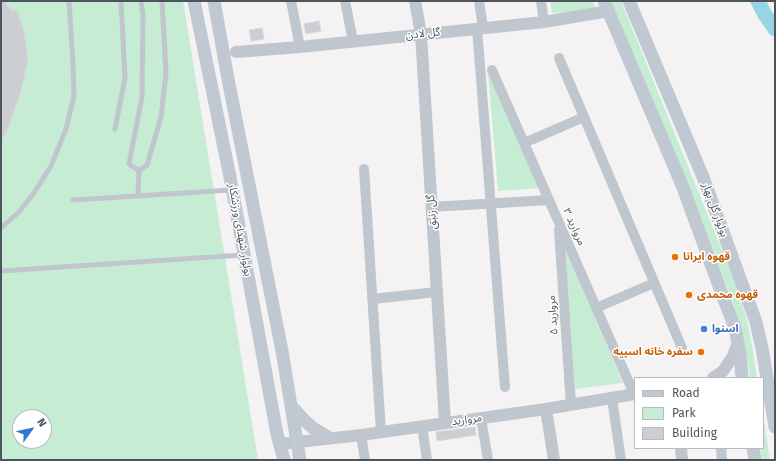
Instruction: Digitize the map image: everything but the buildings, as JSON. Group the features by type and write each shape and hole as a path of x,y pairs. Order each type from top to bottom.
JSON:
{"main road":[{"name":"بولوار شهدای ورزشکار","path":"194,1 232,190 277,434 284,460"},
{"name":"بولوار شهدای ورزشکار","path":"214,1 282,351 300,460"},
{"name":"بولوار گل بهار","path":"629,1 703,177 756,322 762,348 775,427"},
{"name":"بولوار گل بهار","path":"606,6 682,185 735,328 742,377"},
{"path":"291,406 313,428 330,438"},
{"path":"753,449 755,460"}],"street":[{"path":"292,1 300,47"},
{"path":"345,1 353,41"},
{"name":"گل زنبق","path":"415,1 421,34 445,423"},
{"path":"479,1 491,203 505,387"},
{"path":"541,1 544,22"},
{"name":"گل لادن","path":"236,52 300,47 544,22 606,6"},
{"path":"559,58 682,348"},
{"name":"مروارید ۳","path":"492,70 634,394"},
{"path":"524,143 584,117"},
{"path":"364,169 381,432"},
{"path":"431,207 549,200"},
{"name":"مروارید ۵","path":"559,223 571,405"},
{"path":"596,308 654,283"},
{"path":"372,299 437,292"},
{"path":"714,377 723,371 732,358 738,343"},
{"name":"مروارید","path":"280,444 361,435 546,409 634,394"},
{"path":"612,398 621,460"},
{"path":"546,409 554,460"},
{"path":"481,418 488,460"},
{"path":"422,426 427,460"},
{"path":"361,435 365,460"},
{"path":"680,449 682,460"},
{"path":"721,449 722,460"}],"lane":[{"path":"1,228 18,213 34,194 51,166 66,129 74,96 69,1"},
{"path":"115,129 125,78 121,1"},
{"path":"139,171 128,164 142,97 141,1"},
{"path":"139,171 147,165 161,117 166,73 162,1"},
{"path":"138,196 139,171"},
{"path":"73,200 232,190"},
{"path":"1,272 244,256"}],"green space":[{"path":"1,1 183,1 258,460 1,460"},
{"path":"550,1 593,1 596,11 552,13"},
{"path":"611,1 621,1 730,270 747,320 757,377 750,377 745,347 733,302 681,170"},
{"path":"488,71 539,188 498,191"},
{"path":"565,248 623,383 575,389"},
{"path":"764,421 770,460 762,460 760,449 764,449"}],"waterway":[{"path":"758,1 775,29"}],"place":[{"name":"قهوه ایرانا","path":"675,257"},
{"name":"قهوه محمدی","path":"689,295"},
{"name":"اسنوا","path":"704,329"},
{"name":"سفره خانه اسپیه","path":"701,352"}]}
